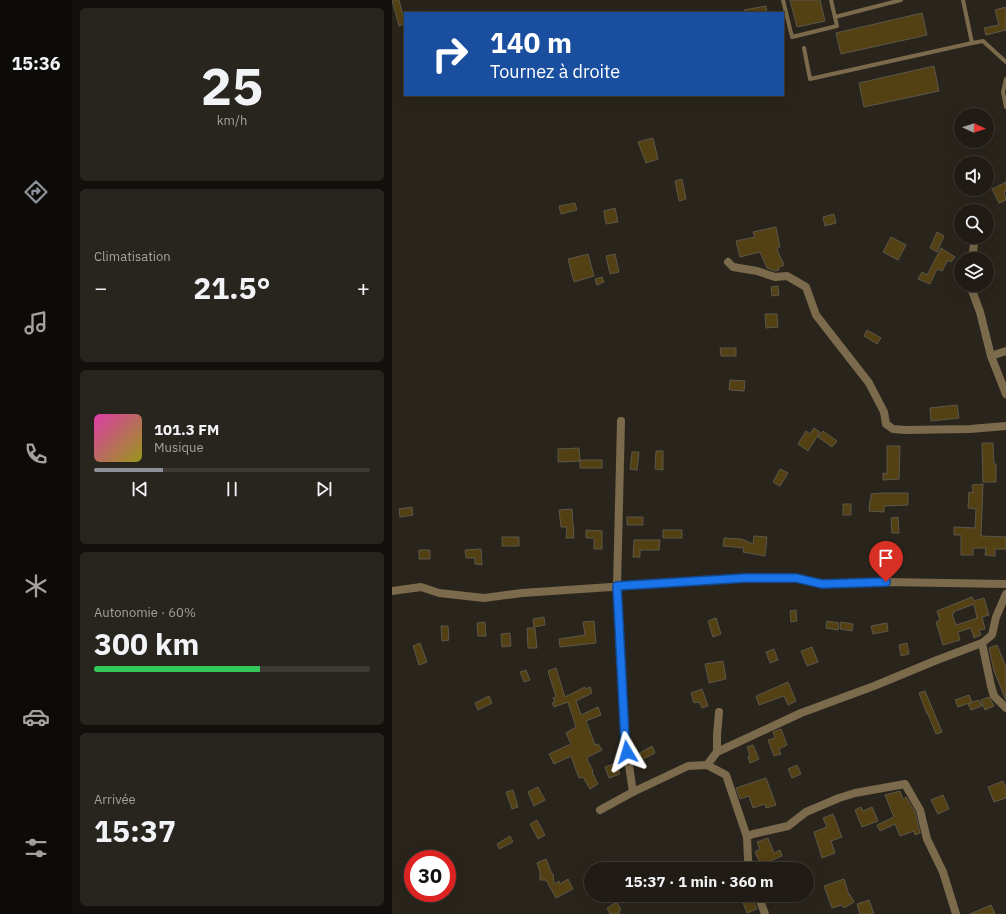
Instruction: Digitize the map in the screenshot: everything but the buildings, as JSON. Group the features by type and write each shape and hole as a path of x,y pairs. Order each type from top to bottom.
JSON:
{"street":[{"path":"728,262 733,266 757,271 775,277 787,276 806,287 816,315 869,383 884,412 886,424 893,429 956,429 1006,426"},
{"path":"973,292 980,312 991,356 1006,394"},
{"path":"991,356 1006,351"},
{"path":"621,421 617,586 625,739 633,792"},
{"path":"392,591 421,587 439,593 484,598 522,593 745,578 796,578 822,584 886,582 1006,584"},
{"path":"707,766 718,752 801,713 982,644 992,635 996,616 1006,594"},
{"path":"982,644 994,696 1006,708"},
{"path":"718,752 717,735 719,712"},
{"path":"600,810 633,792 688,766 707,766 726,775 747,837 749,862"},
{"path":"747,837 753,834 788,826 806,812 855,792 905,784 920,810 927,839 943,872 956,914"},
{"path":"761,902 765,914"}],"lane":[{"path":"783,0 792,37 837,26 831,0"},
{"path":"835,17 901,0"},
{"path":"963,0 972,43"},
{"path":"804,48 810,79 983,41 1006,62"},
{"path":"1006,79 1002,92 1006,107"}],"route":[{"path":"627,752 625,739 617,586 745,578 796,578 822,584 886,582"}]}
